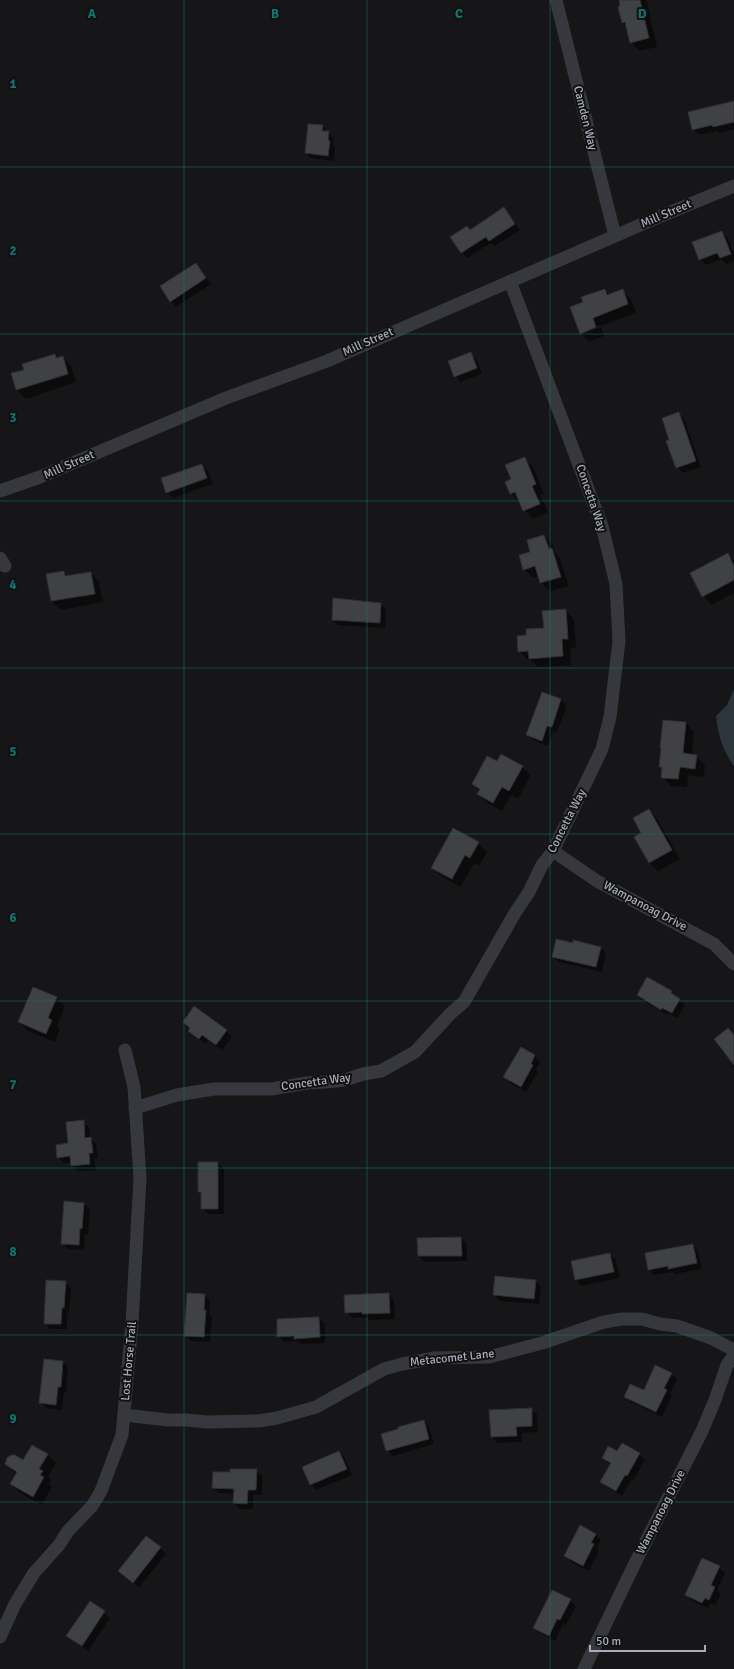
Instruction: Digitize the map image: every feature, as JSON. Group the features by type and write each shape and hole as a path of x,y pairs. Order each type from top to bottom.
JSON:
{"street":[{"name":"Camden Way","path":"556,0 615,236"},
{"name":"Mill Street","path":"0,490 40,477 226,398 327,361 510,281 734,186"},
{"name":"Concetta Way","path":"135,1108 177,1095 214,1089 271,1089 306,1083 345,1080 363,1074 381,1071 415,1052 451,1013 464,1002 515,913 529,892 542,865 553,851 602,749 608,723 619,641 616,584 602,526 510,281"},
{"name":"Wampanoag Drive","path":"553,851 597,880 714,944 734,964"},
{"name":"Lost Horse Trail","path":"0,1636 15,1604 34,1573 68,1531 92,1506 102,1491 122,1435 136,1260 140,1178 134,1087 125,1050"},
{"name":"Metacomet Lane","path":"124,1414 168,1420 207,1422 259,1421 277,1418 316,1406 384,1369 435,1358 489,1357 542,1343 604,1322 622,1319 642,1319 660,1324 676,1326 711,1338 734,1350"},
{"name":"Wampanoag Drive","path":"584,1669 639,1554 702,1431 727,1365 734,1355"}],"shaded area":[{"path":"734,689 734,766 727,755 722,742 716,716 727,705"}],"building":[{"path":"619,0 640,0 649,38 630,43 625,22 622,23 618,7 620,6"},
{"path":"734,101 734,122 692,130 688,112"},
{"path":"308,124 323,125 322,131 329,131 328,140 330,141 328,156 305,153"},
{"path":"504,207 515,224 489,241 486,237 461,253 450,237 467,226 470,230"},
{"path":"722,231 731,254 720,258 717,253 699,260 692,242"},
{"path":"196,263 206,278 170,302 160,286"},
{"path":"605,289 607,295 623,289 628,304 593,318 596,327 580,334 570,307 583,302 581,297"},
{"path":"471,352 477,368 454,377 448,361"},
{"path":"55,354 56,358 63,356 68,374 16,390 11,373 24,370 22,364"},
{"path":"679,412 696,461 676,468 666,441 669,440 662,418"},
{"path":"525,457 536,484 532,486 540,504 523,511 515,492 510,494 505,482 511,479 505,465"},
{"path":"202,464 207,478 166,493 161,478"},
{"path":"544,535 549,549 552,548 561,577 540,583 535,566 523,570 519,555 530,552 527,540"},
{"path":"728,553 734,566 734,580 702,597 690,573"},
{"path":"64,571 65,576 91,572 95,594 51,601 46,574"},
{"path":"333,598 381,603 380,623 332,620"},
{"path":"566,609 568,639 562,639 563,656 529,659 528,651 518,652 517,636 526,635 526,629 544,628 542,611"},
{"path":"542,692 561,699 552,727 547,726 542,741 526,735"},
{"path":"663,720 686,722 683,753 697,755 695,769 680,767 678,779 661,778 662,767 659,767"},
{"path":"501,754 523,766 509,791 502,787 493,803 477,794 480,789 472,784 487,756 497,761"},
{"path":"649,809 672,850 649,863 634,837 641,833 633,818"},
{"path":"453,828 479,842 470,858 465,855 452,879 431,868"},
{"path":"556,939 573,943 573,940 601,947 596,967 552,957"},
{"path":"647,977 672,991 671,993 680,999 672,1013 662,1008 661,1010 637,995"},
{"path":"33,987 57,997 48,1018 52,1020 46,1034 18,1022"},
{"path":"194,1006 227,1030 216,1045 202,1035 199,1039 188,1031 190,1028 183,1022"},
{"path":"728,1028 734,1035 734,1065 714,1039"},
{"path":"521,1047 535,1055 531,1064 533,1065 521,1087 503,1077"},
{"path":"84,1120 85,1138 91,1137 93,1153 89,1153 90,1164 71,1166 70,1156 57,1158 56,1145 68,1143 66,1122"},
{"path":"198,1162 218,1162 218,1209 201,1209 201,1192 198,1192"},
{"path":"64,1201 84,1203 79,1245 61,1244"},
{"path":"461,1237 462,1256 418,1256 417,1238"},
{"path":"693,1244 697,1263 668,1269 668,1266 648,1270 645,1253"},
{"path":"610,1253 614,1272 575,1280 571,1261"},
{"path":"495,1276 536,1280 534,1299 493,1295"},
{"path":"46,1280 66,1281 61,1324 44,1324"},
{"path":"187,1293 205,1294 204,1310 206,1310 204,1337 184,1336"},
{"path":"389,1293 390,1313 345,1313 344,1295"},
{"path":"319,1317 320,1337 294,1339 294,1336 277,1337 277,1319"},
{"path":"44,1359 63,1361 61,1387 58,1387 56,1405 39,1403"},
{"path":"655,1365 672,1373 664,1388 667,1390 656,1412 624,1397 630,1384 644,1390"},
{"path":"532,1408 532,1426 516,1427 517,1436 491,1437 489,1410"},
{"path":"424,1420 429,1439 386,1451 381,1434 398,1429 398,1427"},
{"path":"622,1443 640,1453 627,1476 625,1475 616,1491 600,1482 611,1463 602,1458 608,1446 617,1451"},
{"path":"32,1445 48,1454 39,1469 43,1471 40,1475 44,1477 33,1497 10,1484 17,1472 5,1464 7,1458 11,1455 15,1455 23,1460"},
{"path":"339,1451 347,1469 310,1485 302,1467"},
{"path":"230,1469 257,1469 256,1490 248,1490 247,1504 233,1503 234,1489 212,1488 213,1472 230,1472"},
{"path":"580,1525 596,1534 591,1543 594,1544 583,1566 564,1556"},
{"path":"146,1536 161,1547 133,1583 118,1571"},
{"path":"702,1558 720,1566 711,1585 715,1587 709,1600 705,1598 702,1603 685,1595"},
{"path":"552,1590 571,1599 560,1620 557,1619 549,1636 533,1628"},
{"path":"90,1601 105,1611 82,1646 66,1636"}]}
